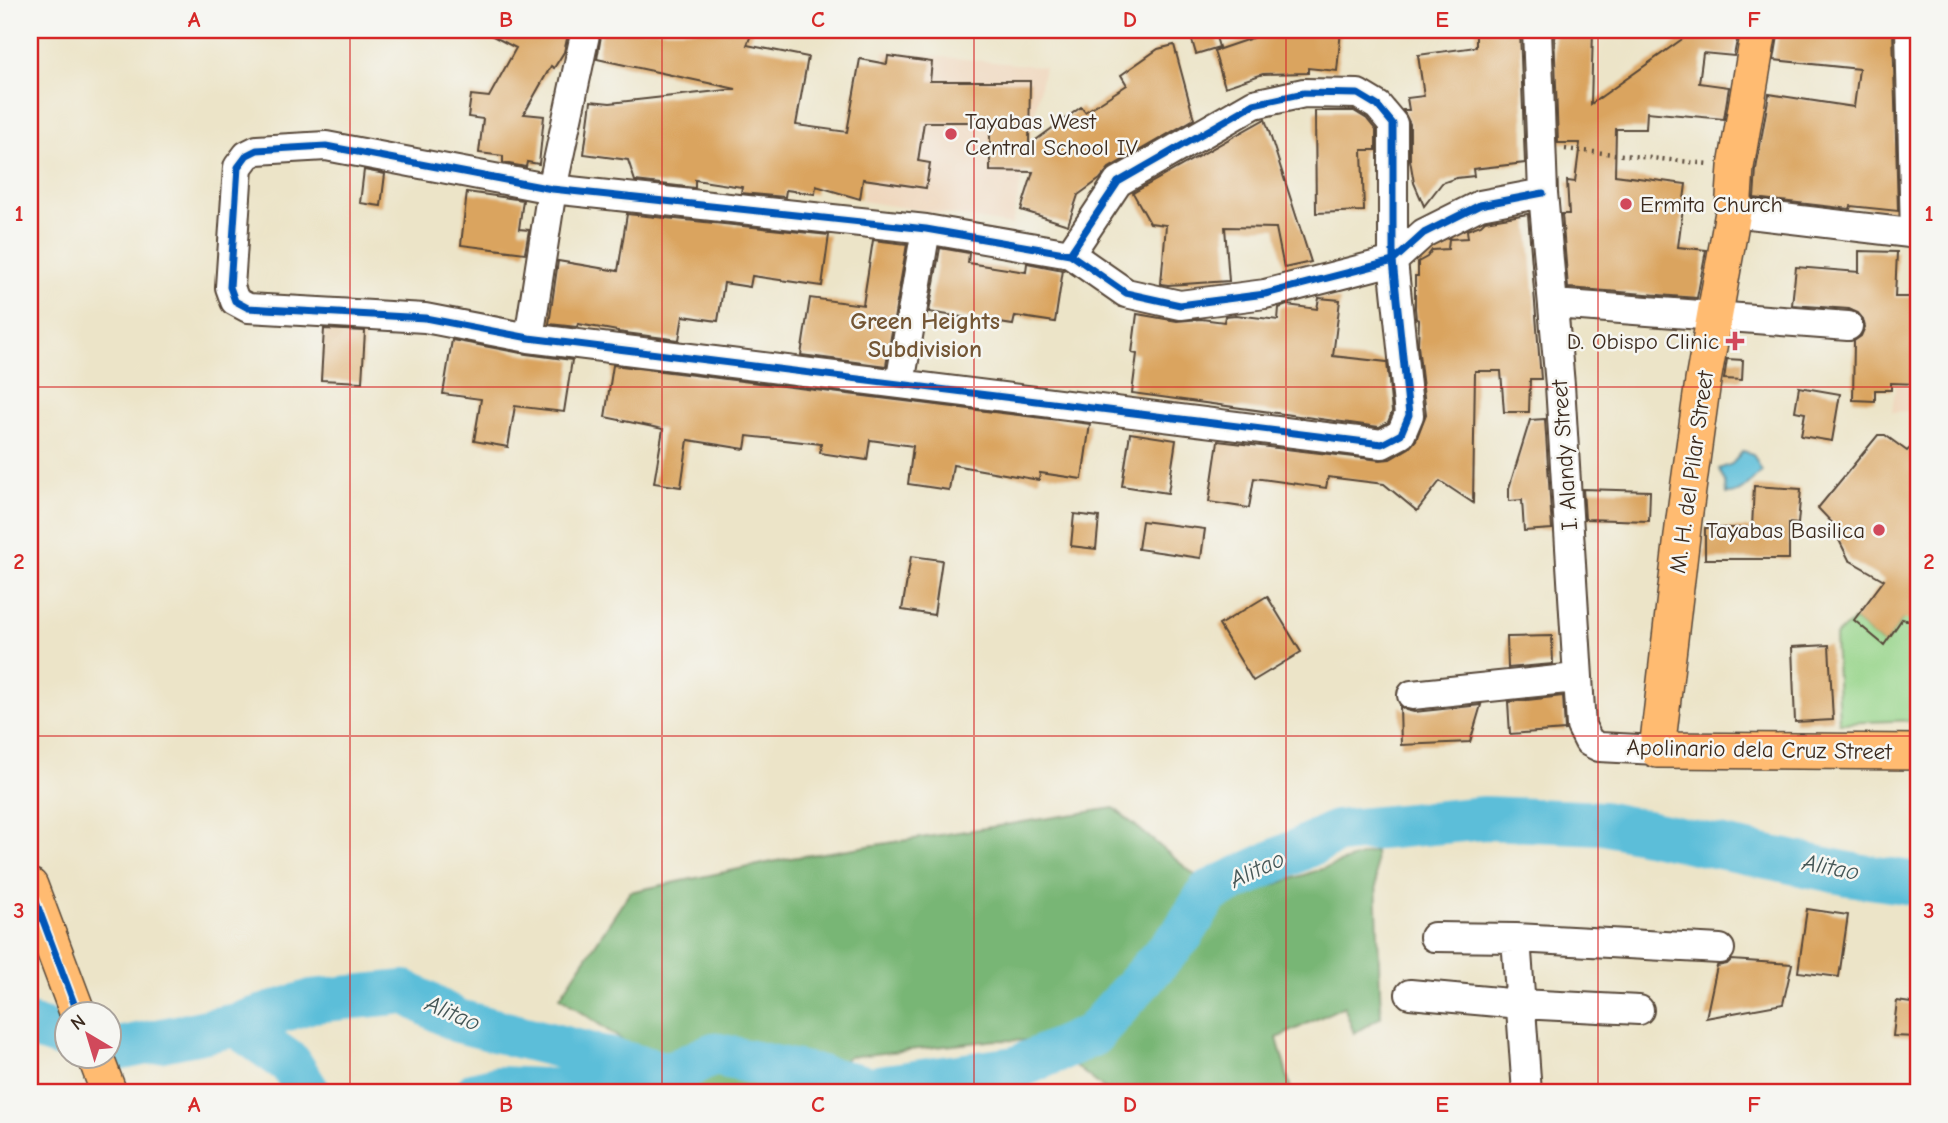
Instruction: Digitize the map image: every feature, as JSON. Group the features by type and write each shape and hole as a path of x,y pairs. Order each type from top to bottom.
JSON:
{"main road":[{"name":"M. H. del Pilar Street","path":"1657,750 1684,519 1713,316 1733,212 1737,167 1759,30"},
{"name":"Apolinario dela Cruz Street","path":"1657,750 1918,751"},
{"path":"30,886 72,1000"},
{"path":"100,1070 109,1093"}],"street":[{"path":"529,338 552,189 586,30"},
{"name":"I. Alandy Street","path":"1537,30 1543,193 1567,487 1576,678 1581,726 1589,742 1599,747"},
{"path":"1733,212 1917,234 1910,30"},
{"path":"1070,254 1118,182 1254,104 1304,93 1358,94 1378,106 1392,124 1393,261 1409,415 1401,434 1382,444 529,338 425,318 248,308 235,301 230,287 238,167 247,155 257,150 326,146 552,189 926,229 1070,254 1126,293 1180,305 1265,295 1393,261 1424,233 1480,205 1543,193"},
{"path":"900,384 926,229"},
{"path":"1554,304 1848,326"},
{"path":"1412,695 1576,678"},
{"name":"Apolinario dela Cruz Street","path":"1599,747 1657,750"},
{"path":"1434,937 1516,937 1720,948"},
{"path":"1516,937 1527,1093"},
{"path":"1410,994 1520,1004 1640,1010"}],"path":[{"path":"1543,147 1737,167"}],"shaded area":[{"name":"Tayabas West Central School IV","path":"884,51 1044,67 1012,225 862,201"},
{"path":"1915,234 1918,234 1918,411 1892,412"}],"green space":[{"path":"1907,612 1918,623 1918,720 1839,723 1835,636 1854,620 1884,645"},
{"path":"1114,808 1226,901 1375,851 1381,1017 1354,1033 1344,1006 1277,1038 1292,1093 1110,1093 1043,1041 997,1040 848,1057 810,1093 636,1093 670,1074 560,997 630,892 791,858"}],"water":[{"path":"1743,451 1753,454 1762,472 1741,490 1726,494 1725,482 1719,469 1732,464"}],"building":[{"path":"481,30 569,30 564,52 554,68 551,66 524,114 544,116 539,164 527,162 526,167 503,163 503,156 479,153 483,119 468,117 471,95 489,97 516,48"},
{"path":"602,30 753,30 747,45 808,57 796,125 847,132 860,59 887,64 888,56 932,62 930,81 1030,81 1029,145 1081,107 1085,112 1127,85 1121,75 1158,49 1174,45 1194,119 1109,168 1100,179 1078,195 1068,225 1021,210 1033,172 990,171 990,122 924,122 918,161 930,163 926,188 863,179 860,199 816,186 815,194 786,190 785,197 741,193 742,187 695,180 695,188 635,181 628,160 584,154 591,101 610,103 736,89 597,59"},
{"path":"1189,30 1214,30 1219,47 1196,54"},
{"path":"1261,30 1341,30 1337,71 1308,68 1308,73 1263,74 1225,87 1214,51 1261,35"},
{"path":"1476,30 1520,30 1525,163 1473,169 1474,176 1442,183 1424,206 1414,183 1410,160 1410,124 1403,110 1409,110 1407,98 1424,96 1418,55 1476,47"},
{"path":"1554,30 1593,30 1591,104 1695,30 1739,30 1734,56 1703,53 1699,83 1729,87 1724,119 1647,112 1646,129 1616,129 1615,175 1686,184 1678,247 1706,250 1697,298 1568,288 1562,214 1569,214 1567,181 1575,182 1580,143 1558,143"},
{"path":"1779,30 1893,30 1898,211 1851,206 1850,209 1754,198 1756,169 1769,94 1854,107 1859,69 1774,60"},
{"path":"1315,111 1354,111 1367,119 1376,130 1376,150 1362,150 1364,211 1316,213"},
{"path":"1265,119 1311,262 1284,268 1276,228 1225,227 1229,281 1161,284 1166,225 1150,223 1133,193"},
{"path":"364,170 385,174 381,206 360,203"},
{"path":"467,192 523,200 519,229 529,230 525,253 461,245"},
{"path":"627,214 829,235 822,286 752,276 750,287 724,283 718,321 683,316 679,340 578,324 577,327 549,324 558,261 618,271"},
{"path":"1528,214 1541,379 1530,379 1529,412 1504,412 1501,371 1475,371 1473,503 1440,481 1417,511 1384,484 1328,477 1326,488 1254,478 1249,508 1209,502 1218,441 1380,460 1390,459 1409,448 1416,440 1426,414 1418,345 1419,320 1416,319 1415,308 1418,262 1432,250 1448,249 1449,239 1468,238 1467,230 1485,221"},
{"path":"873,240 907,244 886,366 801,355 810,298 863,305"},
{"path":"940,248 969,253 968,263 1026,272 1027,263 1063,270 1055,322 1015,316 1013,325 929,312"},
{"path":"1859,251 1897,252 1895,297 1918,297 1918,384 1891,383 1891,390 1875,390 1875,401 1853,400 1854,341 1861,336 1865,327 1858,313 1849,309 1792,305 1796,267 1859,272"},
{"path":"1319,298 1340,300 1333,356 1387,362 1392,412 1388,422 1379,427 1132,393 1137,354 1132,353 1137,314 1177,321 1201,319 1224,322 1225,316 1236,315 1278,320 1279,308 1287,305 1317,309"},
{"path":"324,329 365,331 362,382 321,380"},
{"path":"452,340 572,360 564,412 515,406 508,447 474,441 481,399 443,394"},
{"path":"1727,359 1743,360 1742,380 1724,379"},
{"path":"613,365 1090,424 1082,479 1040,473 1039,480 953,465 949,490 908,484 913,446 870,440 867,460 820,453 821,444 747,436 745,449 688,440 681,487 654,483 663,429 605,417"},
{"path":"1799,387 1840,394 1832,441 1801,436 1805,413 1795,411"},
{"path":"1545,419 1552,529 1524,531 1522,500 1509,501 1509,488 1530,420"},
{"path":"1130,433 1176,440 1168,493 1122,486"},
{"path":"1878,435 1885,435 1907,451 1918,441 1918,623 1902,619 1884,645 1854,620 1884,580 1849,560 1839,540 1840,531 1818,508"},
{"path":"1754,486 1801,489 1798,524 1789,523 1789,559 1705,559 1705,528 1752,528"},
{"path":"1583,489 1650,491 1649,521 1585,519"},
{"path":"1074,514 1099,517 1096,549 1071,546"},
{"path":"1142,521 1205,529 1201,558 1138,549"},
{"path":"911,556 942,560 934,615 902,610"},
{"path":"1267,596 1301,652 1253,681 1219,625"},
{"path":"1552,636 1553,664 1508,668 1507,637"},
{"path":"1829,645 1833,720 1795,722 1792,647"},
{"path":"1563,696 1565,730 1510,734 1508,702"},
{"path":"1481,705 1470,742 1401,745 1400,706 1414,712"},
{"path":"1807,909 1848,915 1839,977 1798,972"},
{"path":"1731,960 1792,964 1783,1004 1706,1018 1717,966 1727,964"},
{"path":"1897,1001 1918,1004 1918,1037 1893,1036"}],"waterway":[{"name":"Alitao","path":"476,1093 498,1088 610,1093 670,1074 714,1054 871,1088 1016,1068 1092,1035 1183,933 1209,892 1337,832 1484,818 1603,823 1849,874 1918,884"},
{"name":"Alitao","path":"236,1025 312,1001 405,992 458,1021 668,1074"},
{"name":"Alitao","path":"122,1048 236,1025 290,1063 309,1093"},
{"name":"Alitao","path":"30,1026 52,1033"}],"cycle path":[{"path":"1070,254 1118,182 1254,104 1304,93 1358,94 1378,106 1393,124 1393,261 1409,415 1401,434 1382,444 529,338 425,318 248,308 235,301 230,287 238,167 247,155 257,150 326,146 552,189 926,229 1070,254 1126,293 1180,305 1265,294 1393,261 1424,233 1480,205 1543,193"},
{"path":"30,886 73,1000"}],"place":[{"name":"Tayabas West Central School IV","path":"951,134"},
{"name":"Ermita Church","path":"1626,204"},
{"name":"D. Obispo Clinic","path":"1735,341"},
{"name":"Tayabas Basilica","path":"1879,530"}],"district":[{"name":"Green Heights Subdivision","path":"925,335"}]}
